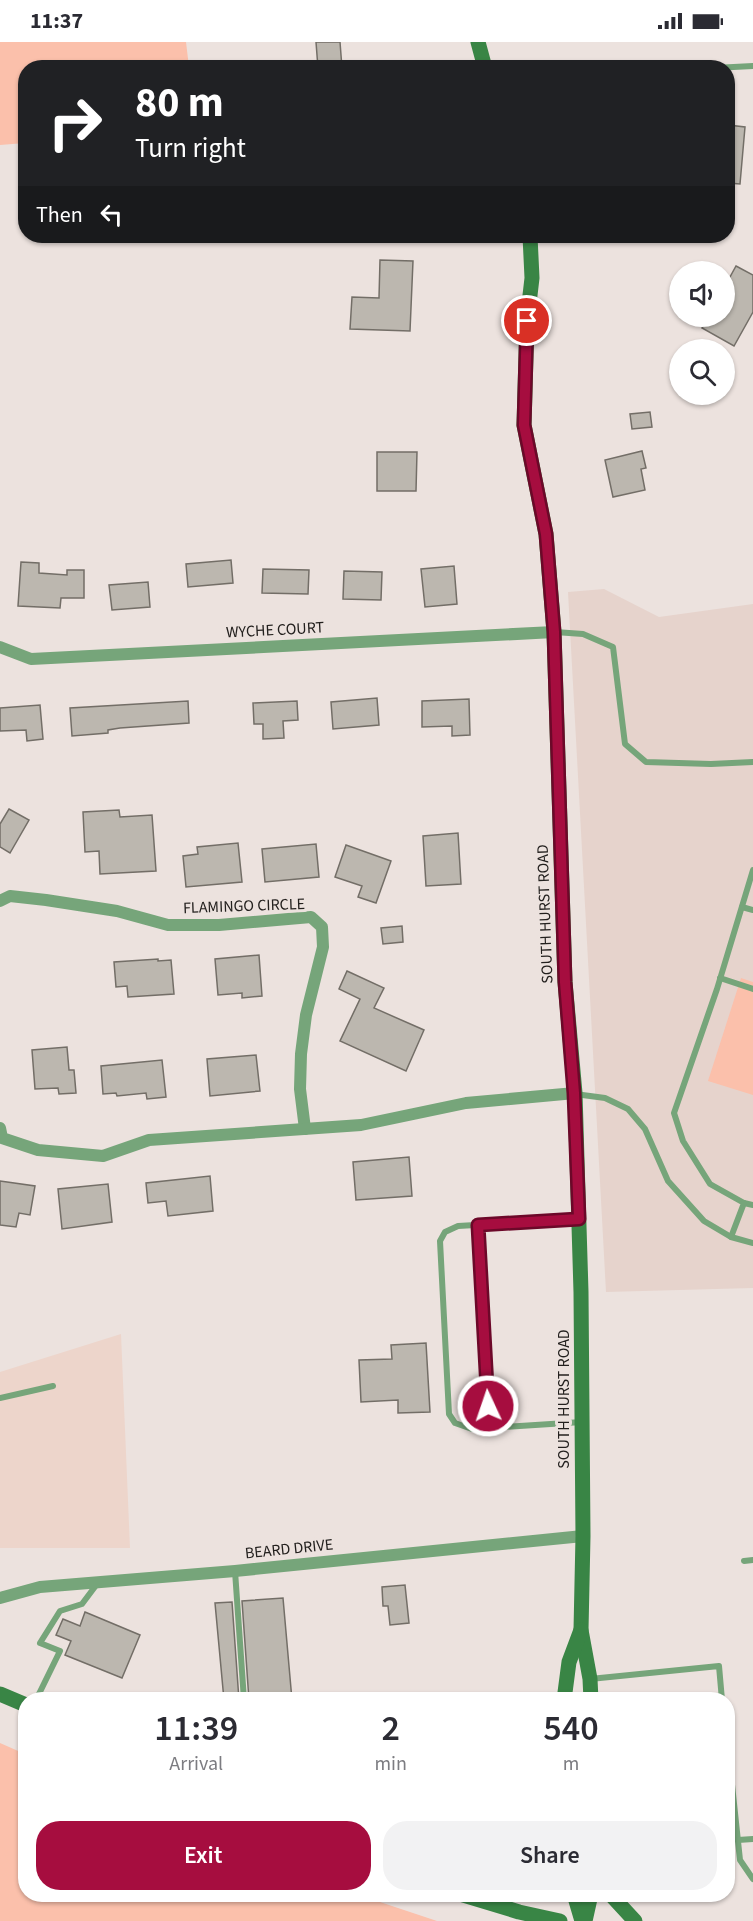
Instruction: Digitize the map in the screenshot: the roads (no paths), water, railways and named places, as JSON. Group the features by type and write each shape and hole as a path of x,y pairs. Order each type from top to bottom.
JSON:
{"street":[{"path":"478,42 483,60"},
{"name":"SOUTH HURST ROAD","path":"530,243 532,278 527,321 524,425 546,534 554,632 565,982 574,1093 582,1292 581,1630 591,1692"},
{"name":"WYCHE COURT","path":"0,646 31,659 554,632"},
{"name":"FLAMINGO CIRCLE","path":"0,901 10,896 46,900 117,911 168,925 219,925 311,917 322,927 323,947 306,1015 301,1054 300,1089 305,1129"},
{"path":"0,1128 2,1138 38,1150 103,1156 149,1140 361,1125 466,1103 574,1093"},
{"name":"BEARD DRIVE","path":"0,1598 40,1587 235,1571 583,1536"},
{"name":"SOUTH HURST ROAD","path":"565,1692 569,1662 581,1630"},
{"path":"0,1694 18,1702"},
{"path":"496,1902 519,1912 560,1921"},
{"path":"577,1902 584,1921"},
{"path":"584,1921 589,1902"},
{"path":"617,1902 635,1921"}],"lane":[{"path":"735,67 753,66"},
{"path":"554,632 583,634 613,647 625,744 646,762 711,764 753,762"},
{"path":"753,870 720,978 674,1113 683,1141 710,1184 744,1203 753,1205"},
{"path":"742,907 753,910"},
{"path":"720,978 753,989"},
{"path":"574,1093 605,1098 628,1109 645,1129 668,1181 704,1221 731,1237 753,1243"},
{"path":"731,1237 744,1203"},
{"path":"579,1219 458,1226 445,1232 440,1241 449,1414 455,1423 472,1429 582,1422"},
{"path":"478,1225 489,1428"},
{"path":"0,1398 52,1386"},
{"path":"744,1561 753,1560"},
{"path":"235,1571 243,1692"},
{"path":"40,1692 60,1651 40,1643 60,1611 82,1604 98,1582"},
{"path":"590,1679 719,1666 721,1692"},
{"path":"735,1812 740,1860 753,1879"},
{"path":"738,1840 753,1839"}]}
